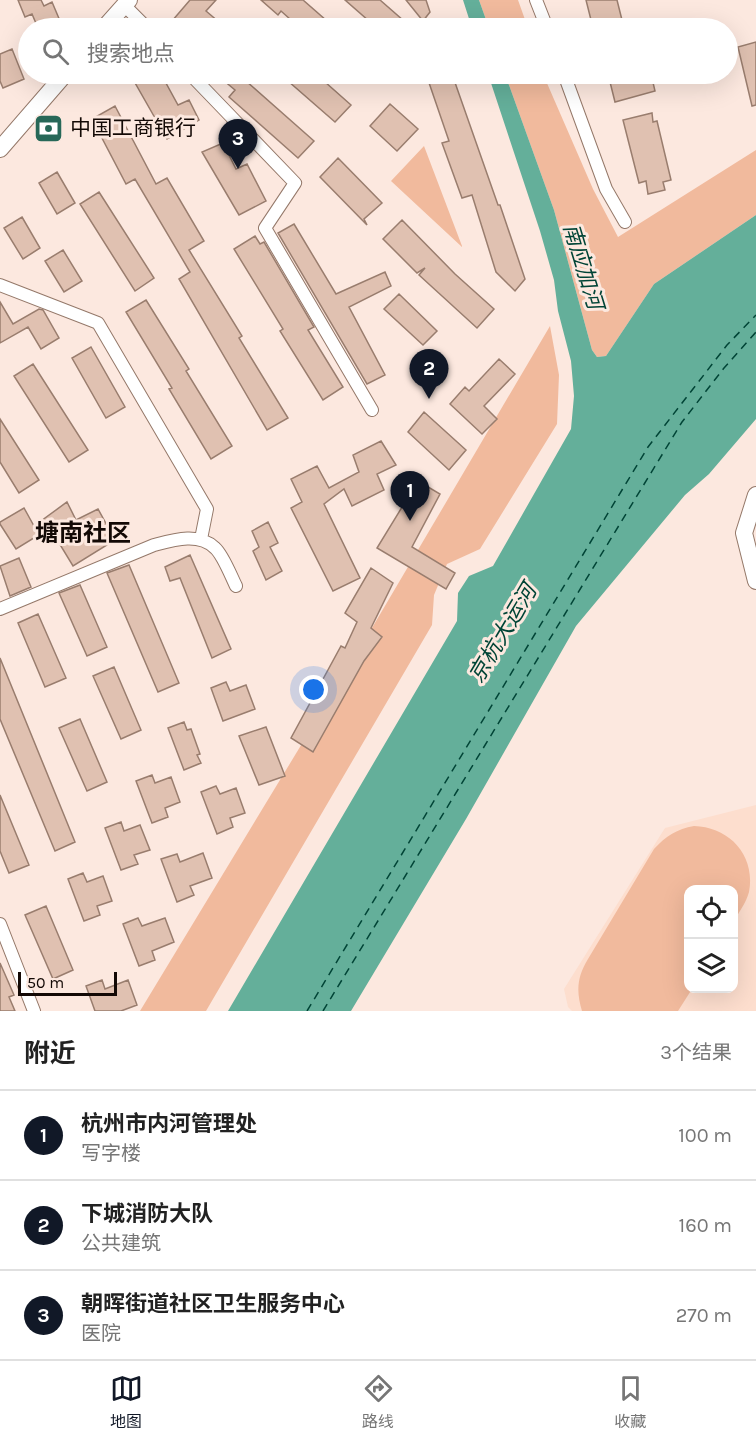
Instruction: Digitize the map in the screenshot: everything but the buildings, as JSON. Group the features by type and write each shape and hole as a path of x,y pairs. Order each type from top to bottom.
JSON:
{"main road":[{"path":"113,18 127,3"},
{"path":"0,149 56,84"},
{"path":"756,495 744,533 756,581"}],"street":[{"path":"536,0 543,18"},
{"path":"127,3 139,18"},
{"path":"200,84 295,183 265,228 372,410"},
{"path":"568,84 606,189 625,222"},
{"path":"0,285 98,323 207,509 201,540"},
{"path":"0,609 154,545 177,539 201,540 215,548 236,586"},
{"path":"0,924 34,1011"}],"shaded area":[{"path":"479,0 518,0 524,18 485,18"},
{"path":"509,84 547,84 593,189 618,237 756,150 756,215 654,284 606,356 597,357 592,350 554,210"},
{"path":"424,146 462,246 462,247 391,181"},
{"path":"550,326 559,375 557,424 480,549 447,564 434,595 432,625 206,1011 140,1011 369,633"},
{"path":"756,805 756,1011 572,1011 568,1007 564,989 665,828"},
{"path":"694,826 707,828 729,838 737,846 744,855 750,879 749,892 744,904 738,914 738,885 684,885 684,993 689,993 678,1011 582,1011 579,984 584,966 654,849 663,840 682,829"}],"water":[{"path":"463,0 479,0 485,18 469,18"},
{"name":"京杭大运河","path":"491,84 509,84 554,210 592,350 597,357 606,356 654,284 756,215 756,419 709,474 685,495 576,626 466,819 351,1011 228,1011 457,621 458,593 469,576 493,566 571,429 574,396 571,361 558,311 554,280"}],"ferry route":[{"path":"307,1011 648,447 727,345 756,315"},
{"path":"323,1011 682,422 724,368 756,332"}],"place":[{"name":"中国工商银行","path":"49,128"},
{"name":"朝晖街道社区卫生服务中心","path":"238,169"},
{"name":"下城消防大队","path":"429,399"},
{"name":"杭州市内河管理处","path":"410,521"}],"district":[{"name":"塘南社区","path":"83,533"}],"water label":[{"name":"南应加河","path":"584,266"}]}
